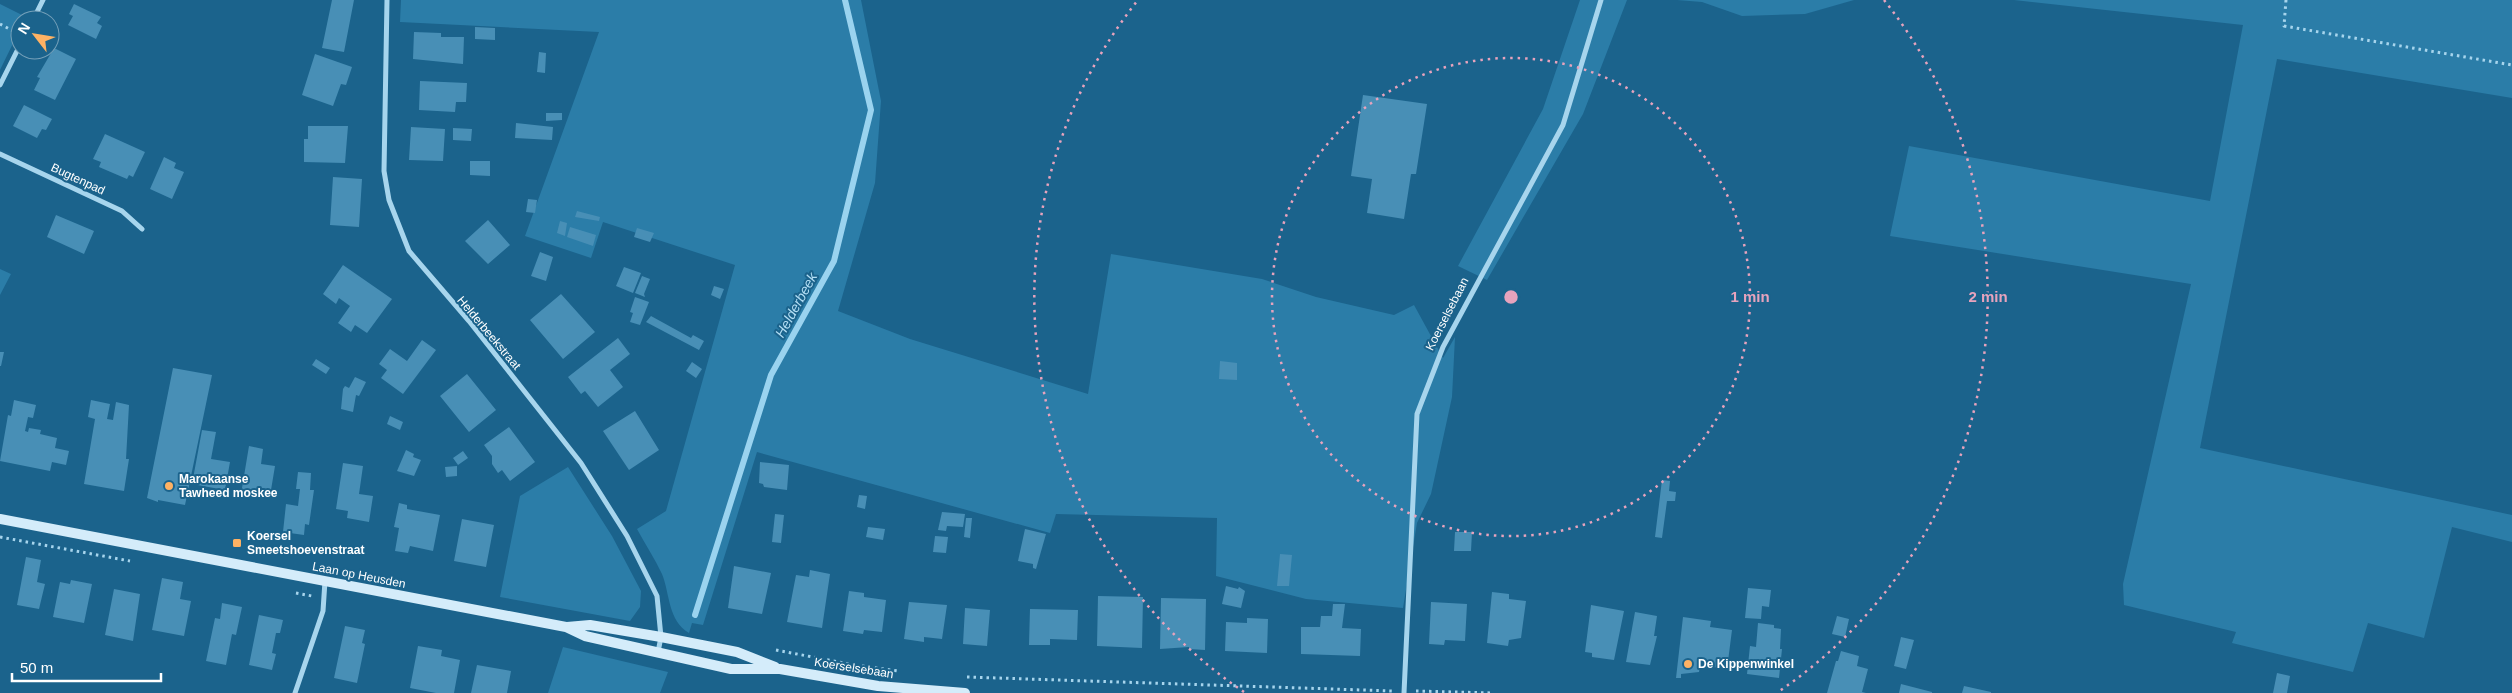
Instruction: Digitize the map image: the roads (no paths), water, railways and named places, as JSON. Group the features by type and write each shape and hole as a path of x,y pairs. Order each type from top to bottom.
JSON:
{"street":[{"name":"Helderbeekstraat","path":"387,0 384,171 389,200 409,251 469,321 581,463 627,536 657,596 661,637 658,652"},
{"name":"Koerselsebaan","path":"1404,692 1417,414 1443,347 1563,125 1601,0"},
{"path":"0,86 13,60"},
{"name":"Bugtenpad","path":"0,154 122,211 142,229"},
{"name":"Laan op Heusden","path":"0,519 566,627 585,636 658,652"},
{"path":"295,693 323,612 325,581"},
{"name":"Laan op Heusden","path":"566,627 590,625 661,637"},
{"name":"Koerselsebaan","path":"661,637 737,652 780,669"},
{"name":"Koerselsebaan","path":"658,652 731,669 780,669 878,686 965,693"}],"waterway":[{"name":"Helderbeek","path":"695,615 771,375 834,261 871,110 845,0"}],"place":[{"name":"Marokaanse Tawheed moskee","path":"169,486"},
{"name":"Koersel Smeetshoevenstraat","path":"237,543"},
{"name":"De Kippenwinkel","path":"1688,664"}]}
